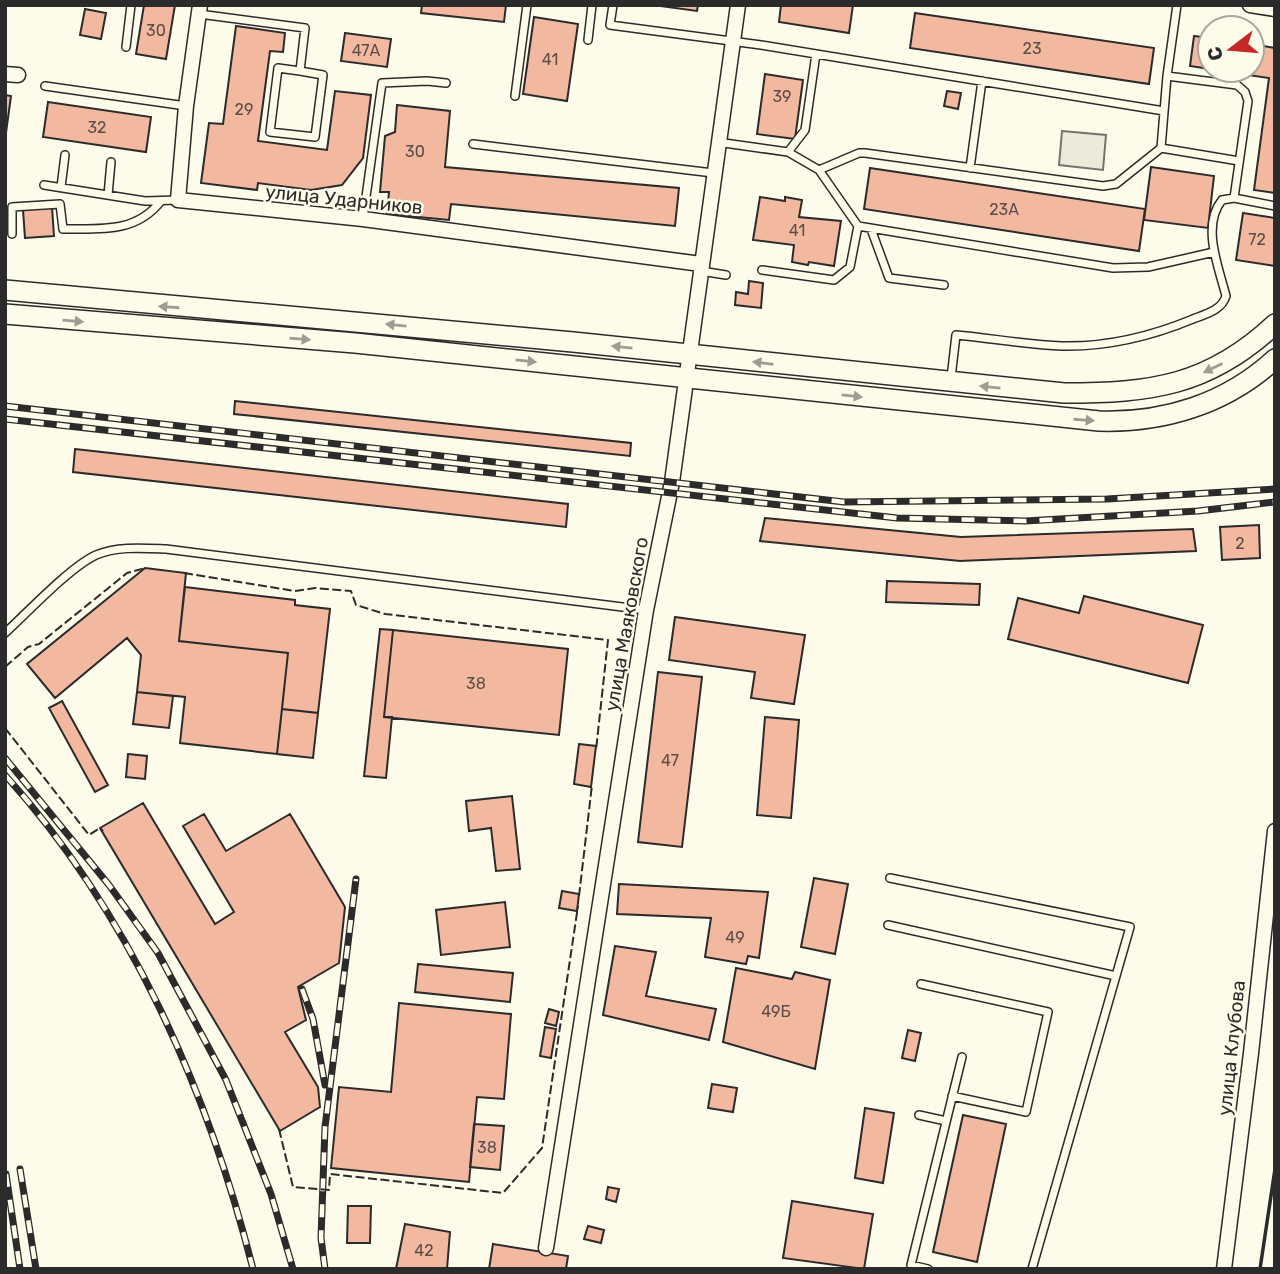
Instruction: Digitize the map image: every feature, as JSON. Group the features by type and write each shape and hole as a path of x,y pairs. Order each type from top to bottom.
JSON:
{"main road":[{"path":"5,290 162,306 369,322 1064,393 1146,390 1198,375 1252,344 1275,324"},
{"path":"5,314 355,344 1067,419 1117,422 1158,418 1199,407 1247,383 1275,359"}],"street":[{"name":"улица Маяковского","path":"546,1248 646,610 672,482 738,5"},
{"path":"1250,5 1275,9"},
{"path":"178,201 186,106 199,10"},
{"name":"улица Ударников","path":"178,201 363,219 700,267"},
{"name":"улица Клубова","path":"1224,1269 1275,831"}],"lane":[{"path":"126,47 131,5"},
{"path":"515,96 527,5"},
{"path":"588,40 592,5"},
{"path":"612,5 610,24 816,54 1164,111"},
{"path":"819,170 865,153 1103,186 1116,184 1161,148 1177,5"},
{"path":"199,10 305,28 300,71"},
{"path":"788,152 805,130 816,54"},
{"path":"278,68 300,71 323,75 315,137 270,132 278,68"},
{"path":"1167,76 1237,85 1245,92 1248,102 1234,198"},
{"path":"363,219 382,83 427,80 446,83"},
{"path":"970,167 982,81"},
{"path":"44,86 186,106"},
{"path":"717,142 788,152 819,170 858,226 871,229 1113,268 1148,267 1214,252"},
{"path":"473,144 713,173"},
{"path":"1161,148 1239,161"},
{"path":"61,187 65,155"},
{"path":"107,195 111,162"},
{"path":"44,185 145,201 178,201"},
{"path":"951,383 956,335 1062,346 1102,344 1140,337 1176,326 1220,307 1226,296 1212,236 1218,205 1222,200 1234,198 1275,206"},
{"path":"12,234 12,206 60,204 63,229 122,228 154,211 162,201"},
{"path":"762,270 834,279 850,267 858,226"},
{"path":"871,229 889,278 944,285"},
{"path":"700,267 726,275"},
{"path":"5,633 81,564 105,552 140,548 166,549 646,610"},
{"path":"890,877 1130,927 1032,1269"},
{"path":"888,925 1116,976"},
{"path":"921,984 1048,1012 1026,1112 952,1096"},
{"path":"928,1269 911,1265 962,1058"},
{"path":"919,1115 946,1121"}],"shaded area":[{"path":"1062,131 1106,135 1103,170 1059,165"}],"building":[{"path":"144,5 175,5 166,59 136,54"},
{"path":"422,5 506,5 504,22 421,13"},
{"path":"653,5 698,5 697,11"},
{"path":"781,5 853,5 849,33 779,22"},
{"path":"85,9 106,13 101,39 80,35"},
{"path":"915,13 1154,48 1149,84 910,48"},
{"path":"534,17 578,24 567,101 523,94"},
{"path":"236,26 285,33 283,52 270,51 258,141 327,150 335,91 371,95 363,158 342,185 311,190 258,183 257,190 201,183 209,123 223,124"},
{"path":"345,33 391,39 387,67 341,61"},
{"path":"1194,36 1196,36 1196,67 1190,66"},
{"path":"1266,46 1275,48 1275,193 1254,190 1269,78 1266,78"},
{"path":"765,74 803,80 795,139 757,134"},
{"path":"947,91 961,93 958,109 944,106"},
{"path":"5,95 11,96 5,140"},
{"path":"48,102 151,117 146,152 43,137"},
{"path":"397,105 450,111 445,167 679,188 675,226 451,204 449,220 387,214 389,192 380,192 385,136 395,132"},
{"path":"1151,167 1214,176 1208,228 1144,220"},
{"path":"870,168 1145,209 1139,251 864,209"},
{"path":"760,197 785,201 785,197 802,200 799,217 841,221 834,266 792,262 794,245 753,240"},
{"path":"52,207 54,236 25,238 23,210"},
{"path":"1243,213 1275,218 1275,266 1236,260"},
{"path":"749,281 763,283 761,308 735,305 736,292 748,294"},
{"path":"235,401 631,443 630,456 234,414"},
{"path":"75,449 568,504 566,527 73,472"},
{"path":"765,518 961,537 1193,529 1196,551 960,561 760,541"},
{"path":"1259,525 1260,558 1222,560 1220,527"},
{"path":"145,568 186,573 179,641 288,653 277,754 180,743 185,697 137,692 141,655 127,638 55,698 27,664"},
{"path":"887,581 980,584 979,605 886,602"},
{"path":"185,587 295,600 295,605 330,609 318,713 282,709 288,653 179,641"},
{"path":"1084,596 1203,625 1188,683 1008,639 1018,598 1079,613"},
{"path":"675,617 805,635 794,704 751,698 755,672 669,660"},
{"path":"380,629 393,630 384,717 392,717 386,778 364,776"},
{"path":"393,630 568,649 559,735 384,717"},
{"path":"658,672 702,677 682,847 638,842"},
{"path":"137,692 173,696 169,728 133,724"},
{"path":"62,701 108,785 95,792 49,708"},
{"path":"282,709 318,713 313,758 277,754"},
{"path":"765,717 799,720 791,818 757,815"},
{"path":"579,744 596,746 591,787 574,784"},
{"path":"128,754 147,756 145,779 126,777"},
{"path":"512,796 520,869 496,871 491,828 469,831 466,801"},
{"path":"143,803 215,924 234,912 183,826 204,814 226,851 290,814 345,907 339,963 298,987 306,1020 285,1032 318,1087 320,1107 280,1131 100,828"},
{"path":"814,878 848,884 835,954 801,947"},
{"path":"619,884 768,892 759,958 748,956 746,964 705,957 711,918 617,914"},
{"path":"562,891 579,894 577,911 559,908"},
{"path":"505,902 510,947 441,955 436,910"},
{"path":"615,946 656,952 646,996 716,1009 709,1040 603,1015"},
{"path":"418,964 513,973 510,1002 415,992"},
{"path":"736,968 792,979 795,972 830,980 815,1069 723,1042"},
{"path":"399,1003 511,1014 504,1099 477,1097 469,1182 331,1168 339,1087 391,1092"},
{"path":"549,1009 559,1012 556,1026 545,1023"},
{"path":"545,1027 556,1029 551,1058 540,1056"},
{"path":"908,1030 921,1033 915,1061 902,1058"},
{"path":"712,1084 737,1088 733,1112 708,1108"},
{"path":"865,1108 894,1113 883,1183 855,1178"},
{"path":"963,1115 1006,1124 977,1262 933,1252"},
{"path":"474,1124 504,1126 500,1170 470,1167"},
{"path":"608,1187 619,1189 616,1202 606,1199"},
{"path":"792,1201 873,1214 864,1269 783,1258"},
{"path":"348,1206 371,1206 370,1243 347,1243"},
{"path":"405,1224 450,1232 447,1269 396,1269"},
{"path":"588,1226 604,1230 601,1243 584,1239"},
{"path":"493,1244 568,1256 566,1269 489,1269"}],"railway":[{"path":"5,406 844,502 1107,499 1275,489"},
{"path":"5,419 897,518 1025,521 1198,511 1275,502"},
{"path":"5,758 109,885 158,953 226,1080 271,1194 293,1269"},
{"path":"5,775 50,829 90,885 127,945 159,1007 213,1136 253,1269"},
{"path":"325,1269 321,1238 325,1127 356,879"},
{"path":"302,989 313,1019 325,1085"},
{"path":"20,1169 36,1269"},
{"path":"6,1174 20,1269"}],"fence":[{"path":"5,667 28,647 39,644 127,573 146,568"},
{"path":"184,573 295,591 315,588 351,591 356,605 385,614 608,640 596,750"},
{"path":"5,728 89,835 100,828 103,831"},
{"path":"579,896 592,785"},
{"path":"279,1129 293,1187 329,1190 330,1174 503,1193 542,1148 578,906"}],"wall":[{"path":"1260,1269 1275,1169"}]}
